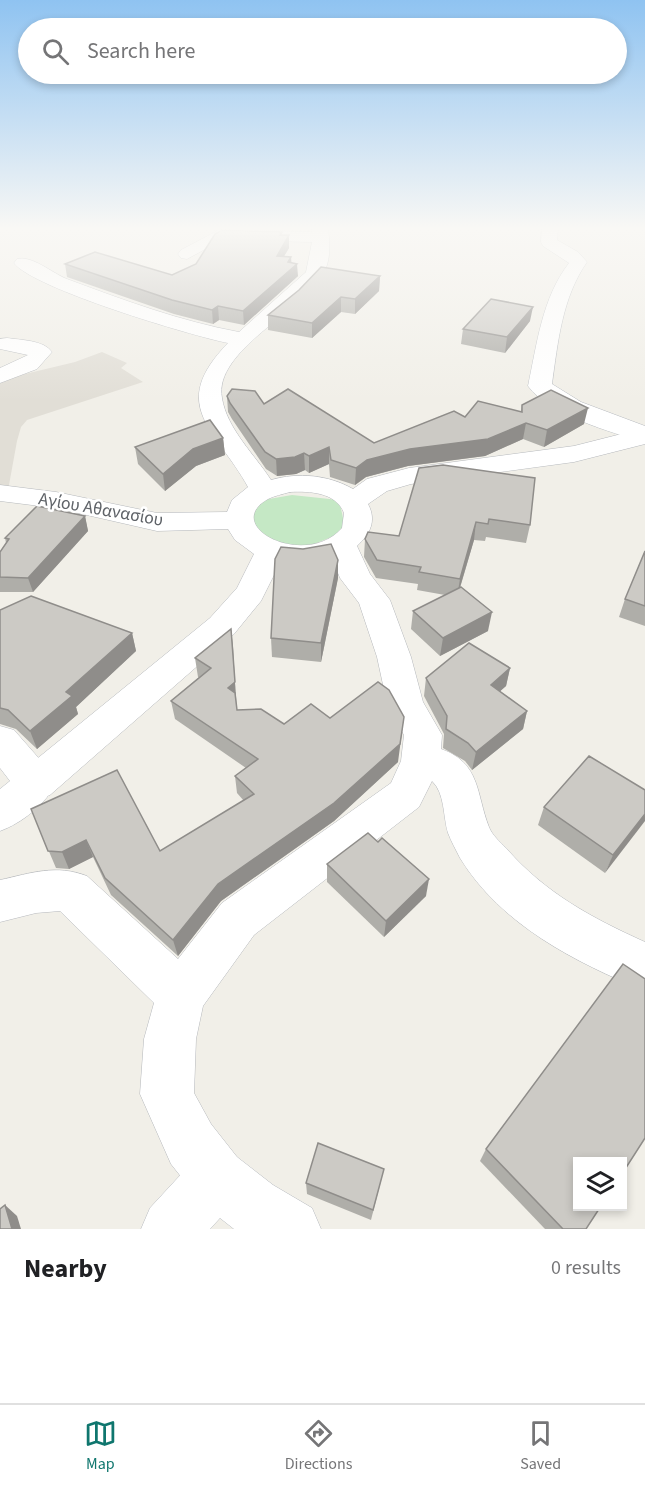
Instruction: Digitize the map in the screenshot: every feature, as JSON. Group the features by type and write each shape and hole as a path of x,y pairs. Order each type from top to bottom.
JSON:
{"street":[{"path":"67,286 154,318 206,333 243,339"},
{"path":"264,491 225,433 214,412 209,393 216,373 243,339 301,286"},
{"path":"564,286 552,318 540,386 544,391 563,401 611,423 645,435"},
{"path":"0,376 32,362 39,357 41,352 33,348 7,344"},
{"path":"353,502 377,485 409,476 574,454 645,435"},
{"path":"288,484 313,484 337,490 353,502 358,511 359,524 354,533 341,544 328,550 303,555 271,551 250,541 241,530 238,520 246,502 264,491 288,484"},
{"name":"Αγίου Αθανασίου","path":"0,493 56,500 157,522 238,520"},
{"path":"291,1229 268,1218 240,1199 217,1177 191,1144 167,1094 170,1039 181,995 238,919 405,795 421,761 423,735 405,702 394,657 374,600 356,578 341,544"},
{"path":"0,813 222,626 250,593 271,551"},
{"path":"0,741 36,783"},
{"path":"421,761 430,761 440,766 459,786 466,820 474,843 537,909 645,967"},
{"path":"0,901 41,891 62,889 71,891 181,995"},
{"path":"171,1229 217,1177"}],"shaded area":[{"path":"102,352 127,363 121,368 143,382 27,420 21,427 17,441 7,496 0,495 0,380 75,362"}],"green space":[{"path":"292,495 339,500 346,531 307,547 260,541 247,510 263,500"}],"building":[{"path":"131,286 271,286 243,311 218,306 212,310"},
{"path":"302,286 369,286 355,299 341,297 312,323 268,315"},
{"path":"491,299 533,307 507,337 463,329"},
{"path":"232,389 255,391 264,404 288,389 374,443 454,411 465,417 478,401 522,412 522,405 551,390 588,408 547,430 526,423 488,439 410,449 367,460 356,468 331,460 329,447 309,456 304,453 295,457 276,459 265,452 230,403 227,396"},
{"path":"210,420 223,438 193,449 163,474 135,447"},
{"path":"443,465 535,478 530,525 489,519 488,524 476,522 460,579 419,572 421,567 377,560 365,539 368,532 399,536 419,468"},
{"path":"37,506 85,516 28,578 0,577 0,552 9,539 5,538"},
{"path":"331,544 338,560 321,643 271,638 275,559 281,547 303,549"},
{"path":"645,551 645,606 625,599"},
{"path":"461,587 492,612 443,638 413,611"},
{"path":"31,596 132,633 66,692 72,696 30,731 8,710 0,708 0,610"},
{"path":"231,629 235,682 228,688 235,693 237,710 261,709 284,724 311,704 330,718 378,682 389,690 404,717 400,744 334,803 218,884 173,940 105,878 86,840 62,852 48,851 31,809 117,770 160,851 254,794 235,776 258,759 171,701 211,668 195,658"},
{"path":"469,643 510,668 491,685 527,711 476,752 468,743 446,729 447,716 426,678"},
{"path":"589,756 645,790 645,814 613,855 544,807"},
{"path":"368,833 378,842 382,838 429,879 386,921 327,864"},
{"path":"623,964 645,979 645,1138 627,1166 627,1157 573,1157 573,1211 598,1211 586,1229 563,1229 486,1149"},
{"path":"318,1143 384,1169 373,1210 306,1183"},
{"path":"5,1205 12,1229 0,1229 0,1209"}]}
